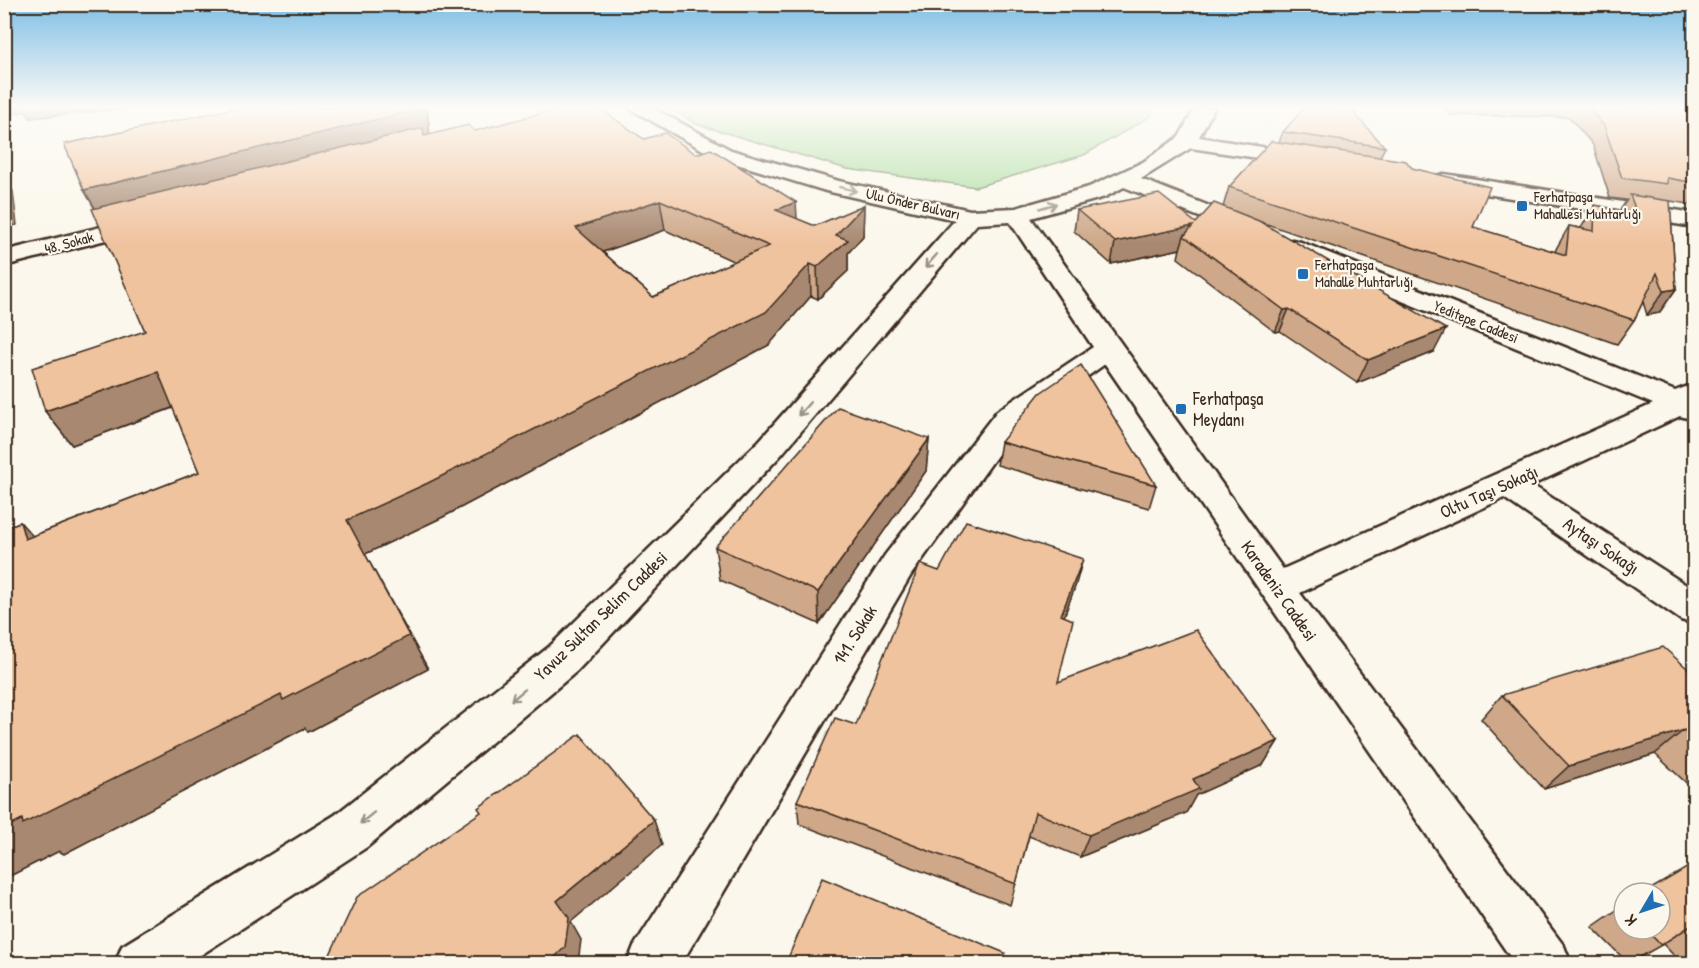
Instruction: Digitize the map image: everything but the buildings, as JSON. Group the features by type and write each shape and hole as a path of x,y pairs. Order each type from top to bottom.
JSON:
{"street":[{"name":"Ulu Önder Bulvarı","path":"722,153 834,186 970,217 1017,215 1097,192 1166,153"},
{"path":"1266,153 1329,163"},
{"path":"1423,178 1695,220"},
{"name":"Yeditepe Caddesi","path":"1123,179 1690,400"},
{"name":"Karadeniz Caddesi","path":"1017,215 1276,588 1546,963"},
{"name":"Yavuz Sultan Selim Caddesi","path":"140,963 351,831 562,659 770,448 970,217"},
{"name":"48. Sokak","path":"4,259 165,218"},
{"name":"141. Sokak","path":"652,963 912,546 1008,418 1108,349"},
{"name":"Oltu Taşı Sokağı","path":"1276,588 1690,400"},
{"name":"Aytaşı Sokağı","path":"1507,484 1695,609"}],"green space":[{"path":"794,153 1087,153 976,187 847,169"}],"place":[{"name":"Ferhatpaşa Mahallesi Muhtarlığı","path":"1522,206"},
{"name":"Ferhatpaşa Mahalle Muhtarlığı","path":"1303,274"},
{"name":"Ferhatpaşa Meydanı","path":"1181,409"}]}
